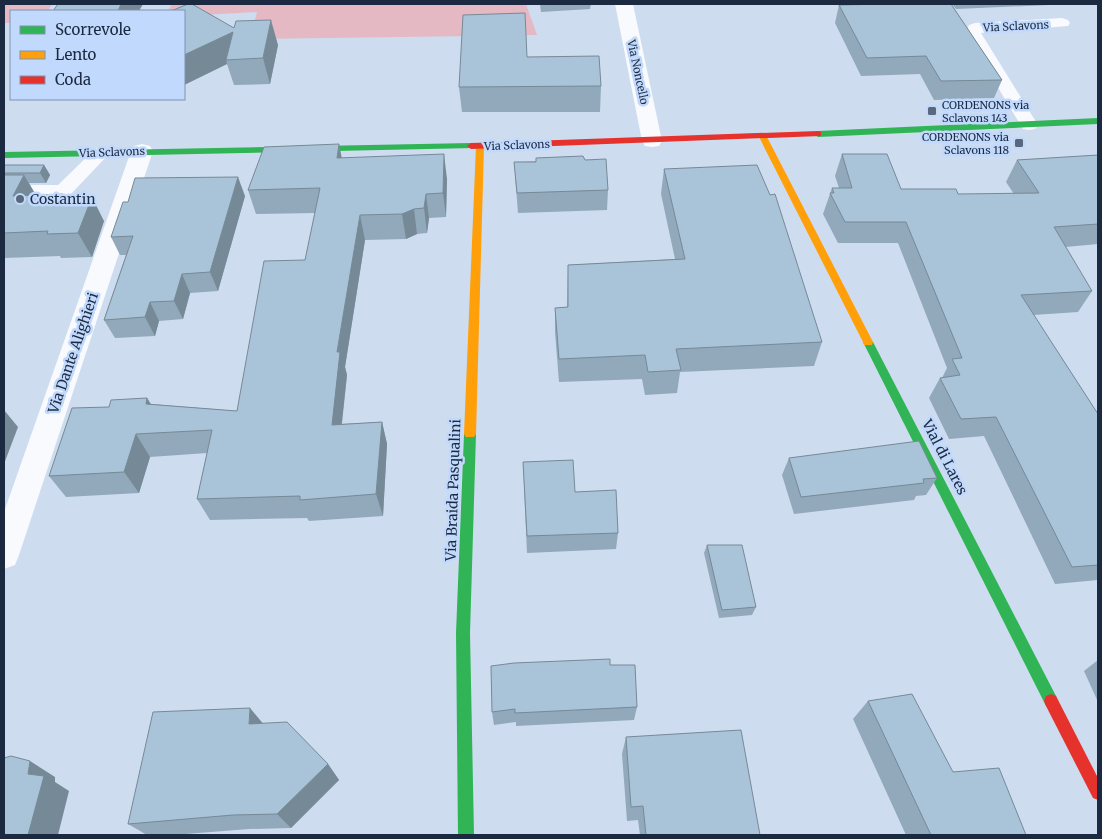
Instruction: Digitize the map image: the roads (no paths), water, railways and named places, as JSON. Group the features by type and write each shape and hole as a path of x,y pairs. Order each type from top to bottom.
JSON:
{"street":[{"name":"Via Noncello","path":"624,4 652,141"},
{"name":"Via Sclavons","path":"4,155 652,141 1098,121"},
{"name":"Vial di Lares","path":"763,137 899,400 1098,793"},
{"name":"Via Braida Pasqualini","path":"466,835 463,633 480,146"},
{"name":"Via Dante Alighieri","path":"4,555 142,151"}],"lane":[{"name":"Via Sclavons","path":"973,33 975,28 1062,23"},
{"name":"Via Sclavons","path":"956,24 973,33 1029,124"},
{"path":"4,191 64,191 101,152"}],"place":[{"name":"CORDENONS via Sclavons 143","path":"932,111"},
{"name":"CORDENONS via Sclavons 118","path":"1019,143"},
{"name":"Costantin","path":"20,199"}]}
